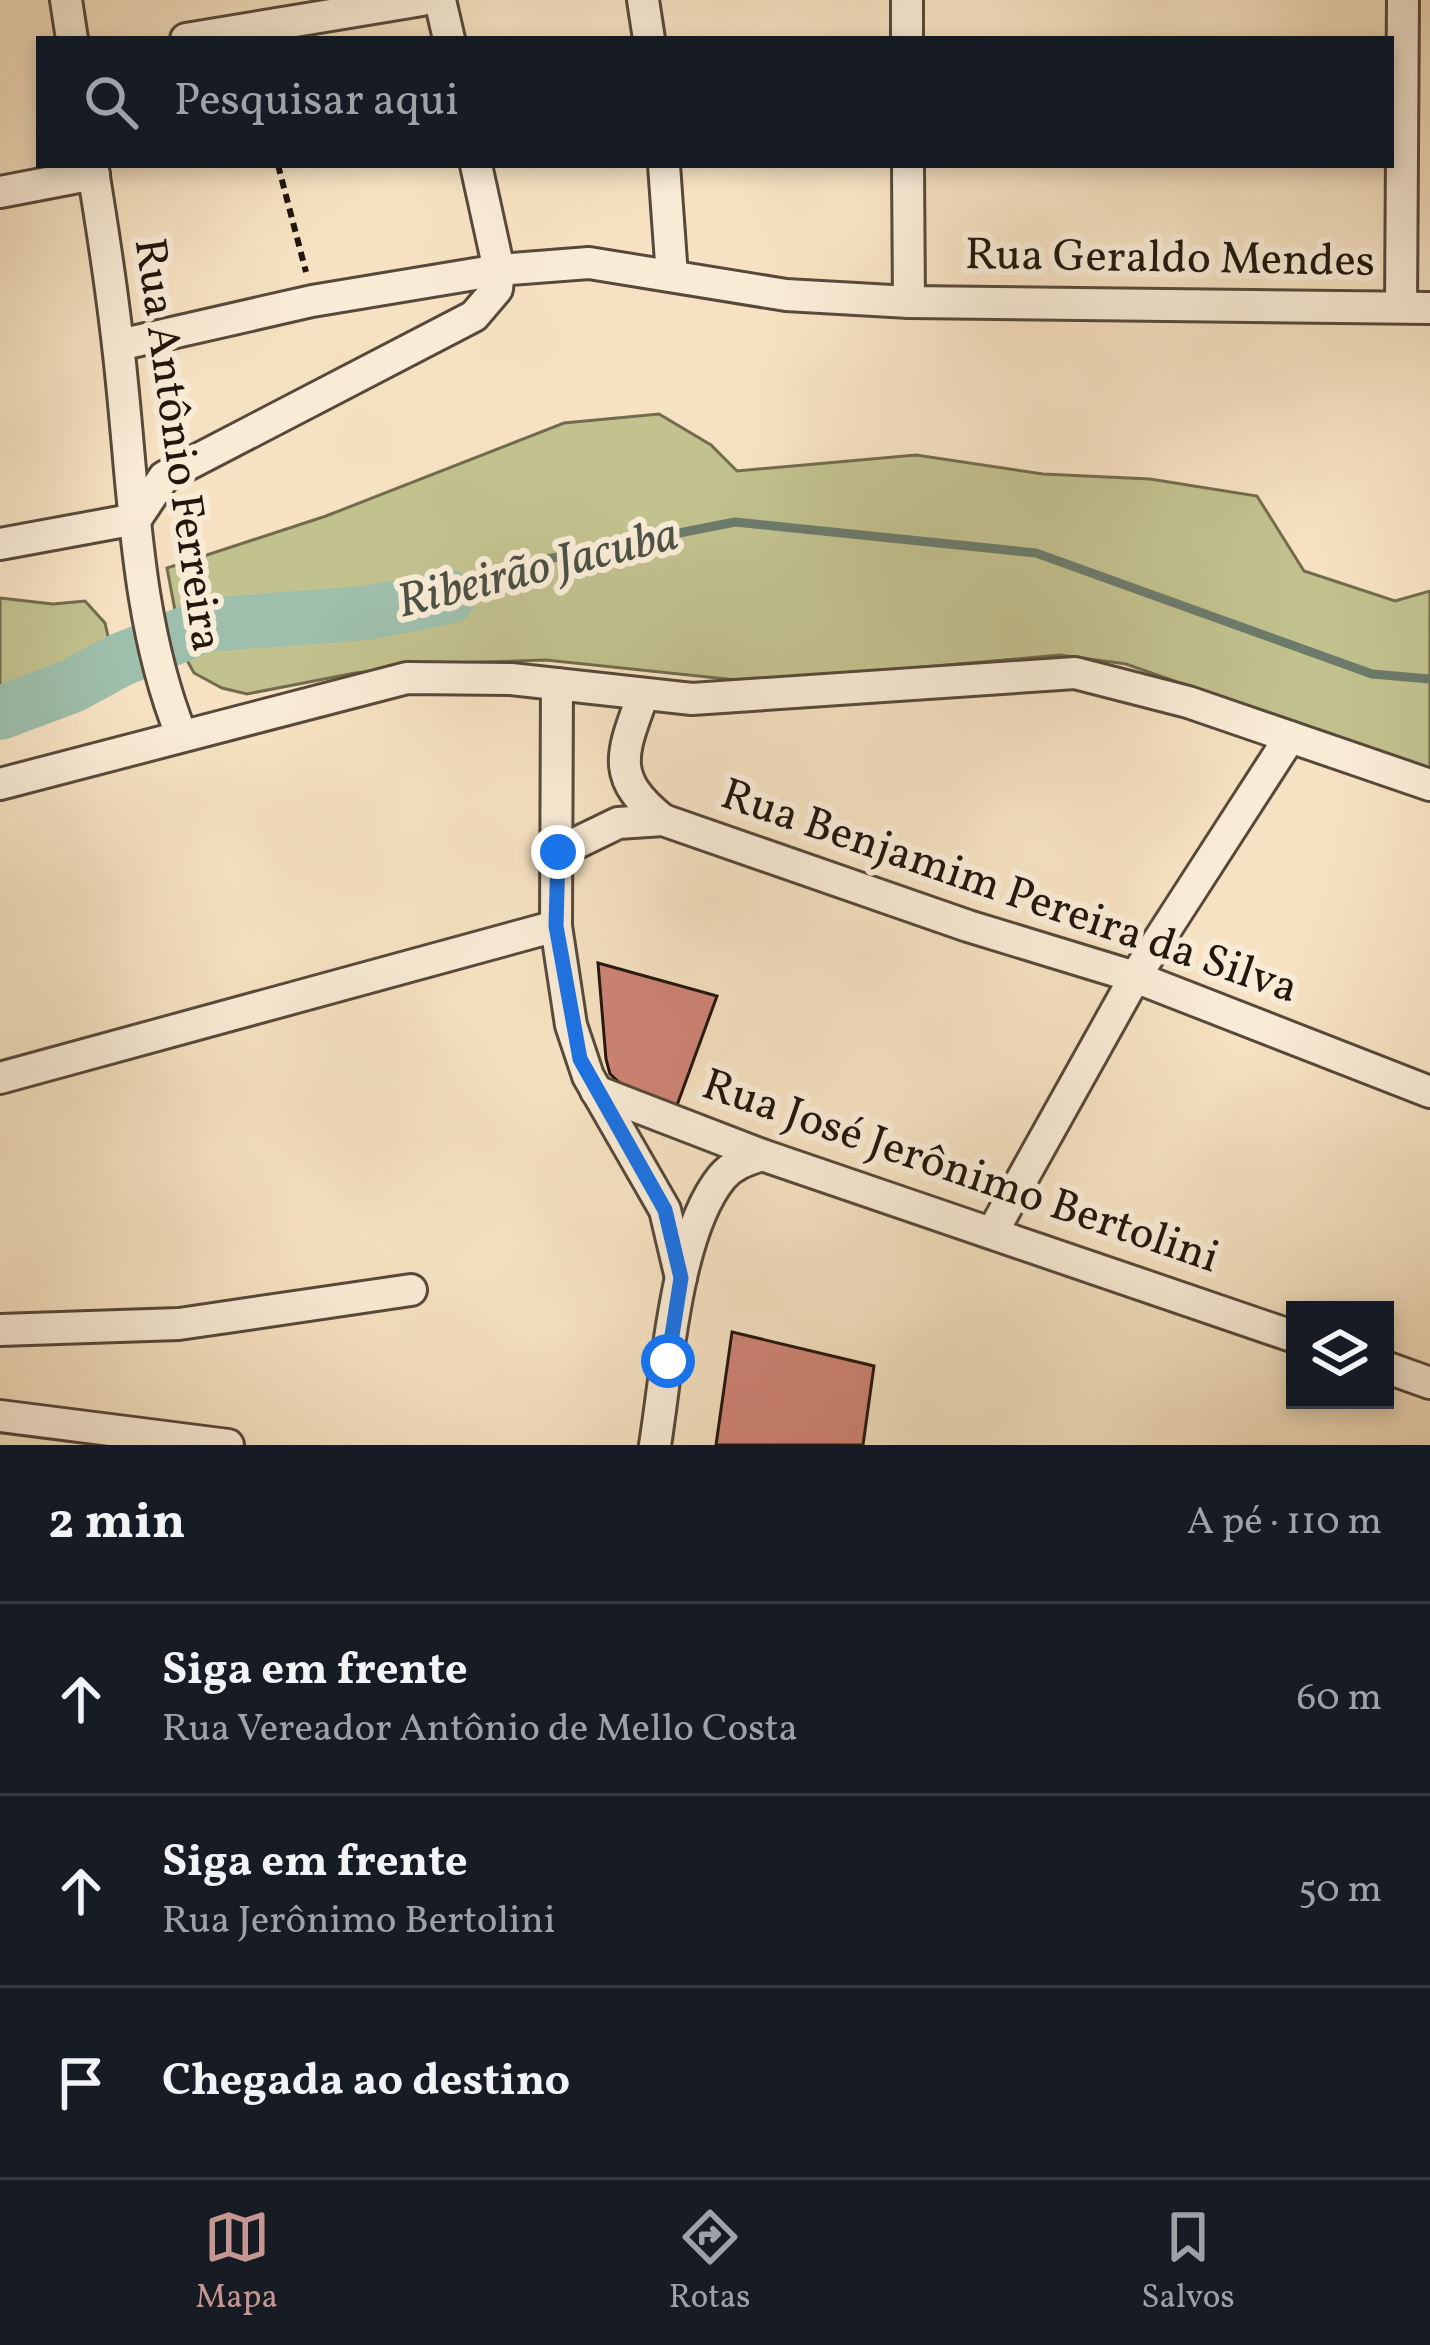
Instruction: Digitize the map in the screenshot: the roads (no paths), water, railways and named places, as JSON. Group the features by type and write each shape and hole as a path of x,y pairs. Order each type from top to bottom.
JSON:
{"street":[{"path":"66,0 72,36"},
{"path":"204,36 422,0"},
{"path":"440,0 448,36"},
{"path":"643,0 649,36"},
{"path":"907,0 907,36"},
{"path":"1403,0 1416,307"},
{"path":"0,544 136,519 164,477 474,316 497,290 499,270 477,168"},
{"path":"664,168 672,276"},
{"name":"Rua Geraldo Mendes","path":"908,168 909,302"},
{"path":"0,192 93,169"},
{"name":"Rua Antônio Ferreira","path":"93,169 156,660 181,734"},
{"name":"Rua Geraldo Mendes","path":"119,345 312,301 499,270 589,263 786,295 909,302 1416,307"},
{"path":"0,784 406,678 557,684 692,700 1075,673 1188,702 1430,785"},
{"path":"557,684 556,926 571,1025 580,1059 596,1091 665,1210 681,1278"},
{"path":"643,695 623,763 627,783 639,801 663,820"},
{"path":"992,1233 1135,977 1290,736"},
{"name":"Rua Benjamim Pereira da Silva","path":"558,852 618,823 663,820 968,926 1135,977 1430,1092"},
{"path":"0,1078 556,926"},
{"name":"Rua José Jerônimo Bertolini","path":"596,1091 762,1155 1286,1333"},
{"path":"655,1445 681,1278 705,1208 722,1177 741,1161 762,1155"},
{"path":"0,1330 179,1324 411,1290"},
{"path":"1394,1370 1430,1383"},
{"path":"0,1416 228,1445"}],"waterway":[{"name":"Ribeirão Jacuba","path":"449,597 512,566 735,522 1036,553 1372,674 1430,679"},
{"name":"Ribeirão Jacuba","path":"0,713 206,625 366,613 449,597"}]}
